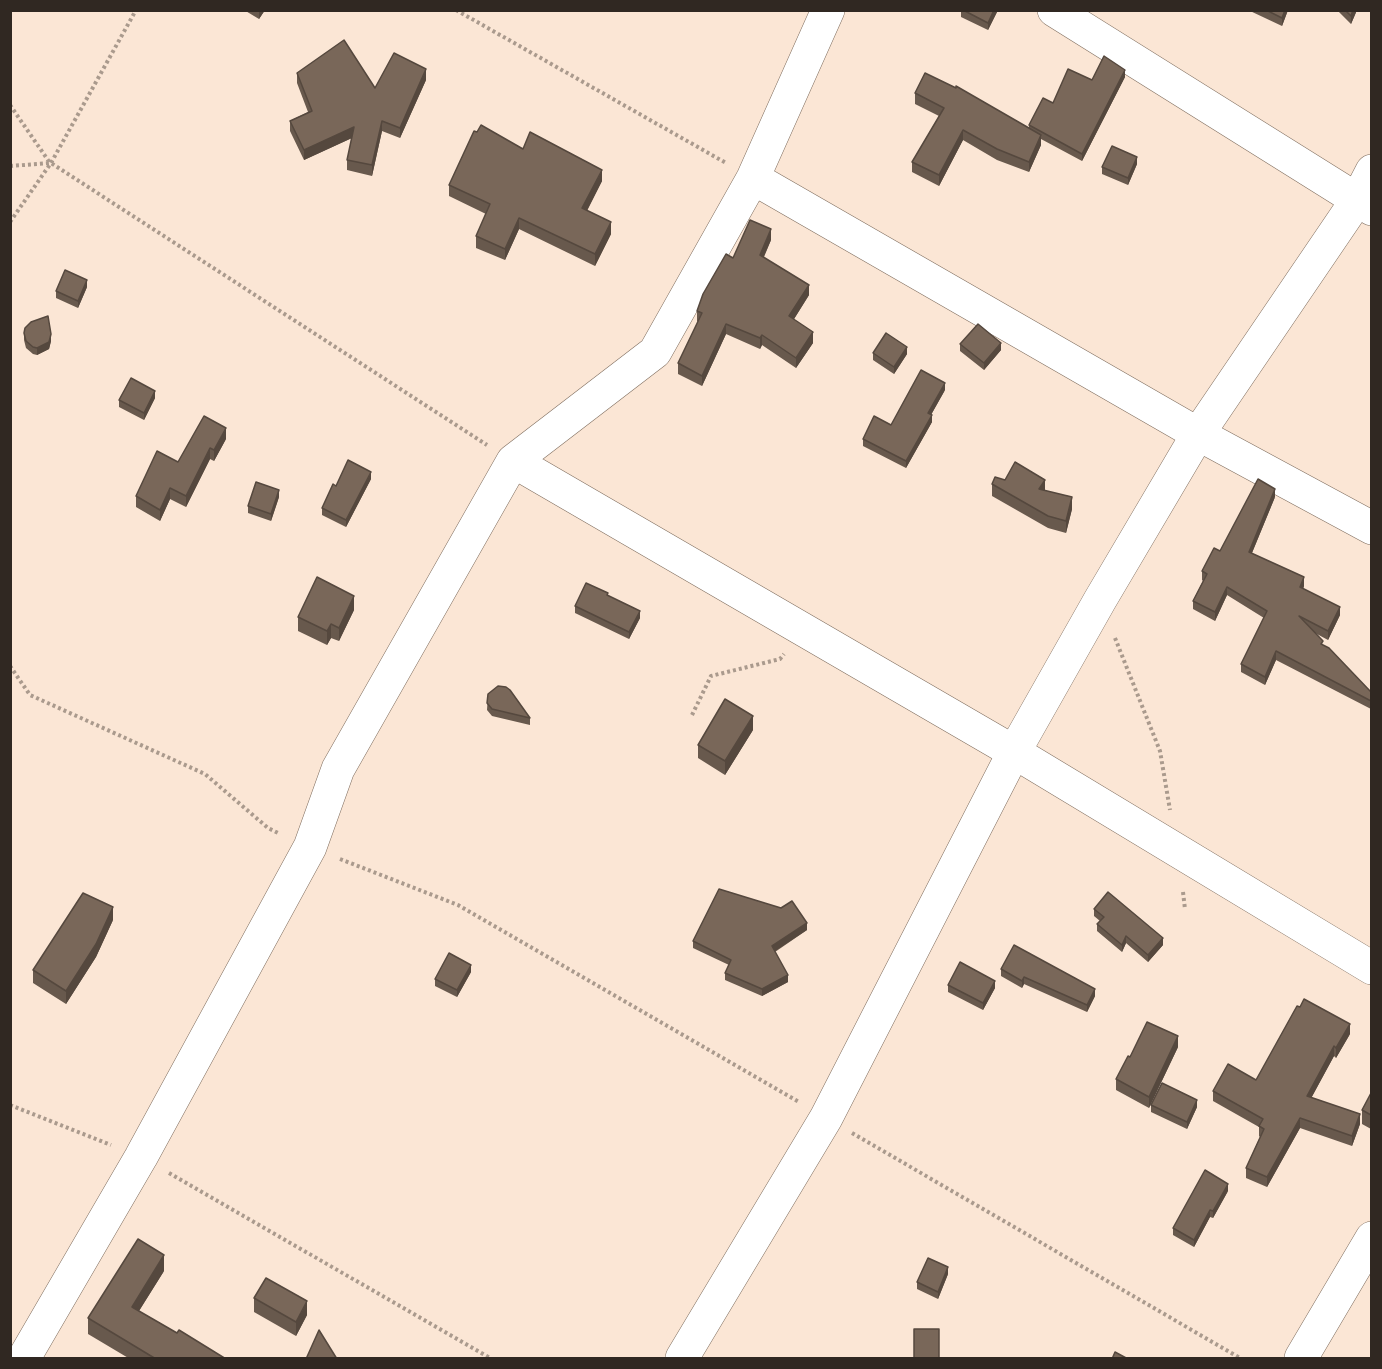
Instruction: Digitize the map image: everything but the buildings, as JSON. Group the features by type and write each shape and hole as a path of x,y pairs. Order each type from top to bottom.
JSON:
{"street":[{"path":"24,1359 141,1157 310,847 338,769 513,461 655,352 753,178 828,10"},
{"path":"1054,10 1364,204"},
{"path":"682,1359 826,1118 1014,752 1100,600 1198,434 1364,204 1371,171"},
{"path":"753,178 1198,434 1371,528"},
{"path":"513,461 1014,752 1371,968"},
{"path":"1301,1359 1371,1238"}],"path":[{"path":"10,222 51,163 136,10"},
{"path":"456,10 753,178"},
{"path":"10,105 51,163 513,461"},
{"path":"10,166 51,163"},
{"path":"1100,600 1160,751 1185,909"},
{"path":"692,715 711,676 780,659 801,628"},
{"path":"10,666 30,694 205,774 268,828 310,847 458,905 1240,1359"},
{"path":"10,1105 141,1157 490,1359"}]}
